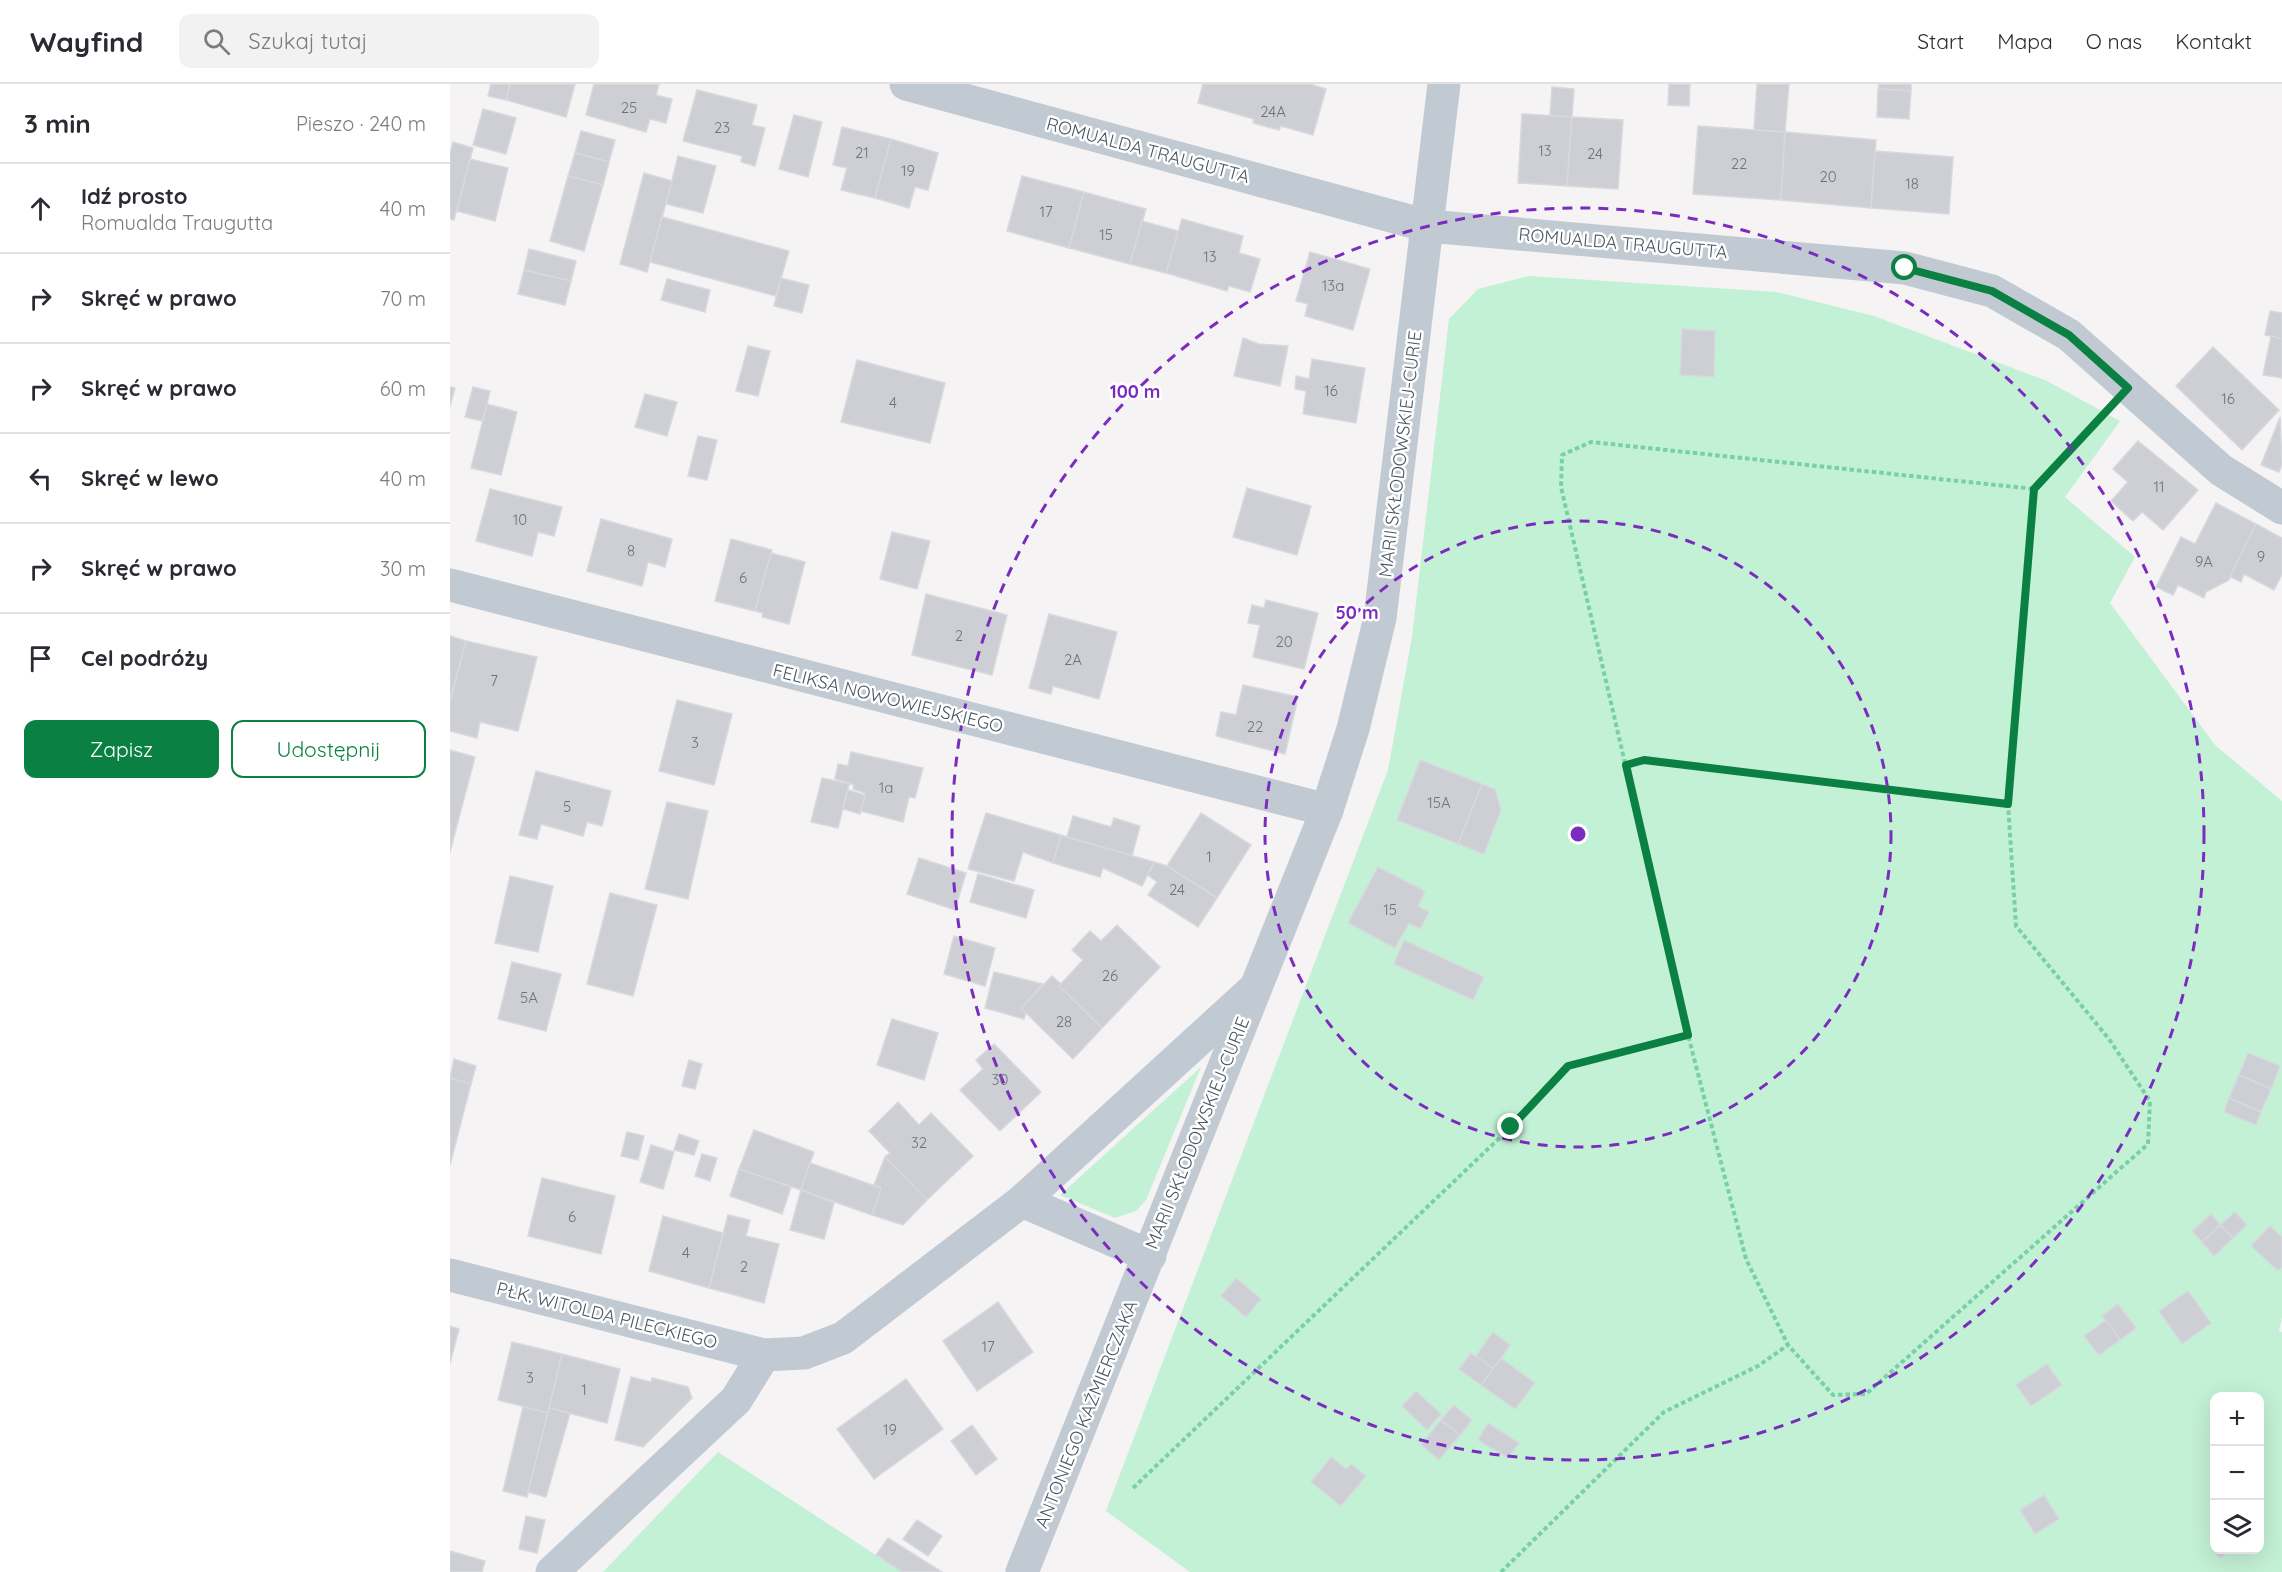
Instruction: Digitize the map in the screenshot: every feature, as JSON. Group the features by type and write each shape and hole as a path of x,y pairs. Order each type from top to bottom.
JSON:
{"street":[{"name":"ROMUALDA TRAUGUTTA","path":"906,84 1428,226 1905,268 1992,291 2069,335 2221,470 2282,508"},
{"name":"MARII SKŁODOWSKIEJ-CURIE","path":"1022,1201 1150,1256 1327,810 1353,729 1380,618 1444,84"},
{"name":"FELIKSA NOWOWIEJSKIEGO","path":"450,585 1327,810"},
{"name":"MARII SKŁODOWSKIEJ-CURIE","path":"764,1355 804,1353 843,1338 1022,1201 1257,986"},
{"name":"ANTONIEGO KAŹMIERCZAKA","path":"1022,1572 1150,1256"},
{"name":"PŁK. WITOLDA PILECKIEGO","path":"450,1275 764,1355"},
{"path":"552,1572 736,1400 764,1355"}],"path":[{"path":"2034,489 1591,442 1562,454 1561,487 1688,1035 1746,1259 1788,1345 1833,1395 1866,1394 2148,1144 2150,1101 2109,1038 2016,926 2008,804 2034,489 2128,388"},
{"path":"1626,765 1644,760 2008,804"},
{"path":"1133,1488 1511,1127 1568,1066 1688,1035"},
{"path":"1501,1572 1664,1412 1758,1366 1788,1345"}],"green space":[{"path":"1529,276 1777,292 1874,316 2045,380 2120,421 2065,497 2135,557 2110,603 2215,745 2282,801 2282,1317 2279,1331 2282,1332 2282,1572 1190,1572 1106,1511 1388,770 1412,637 1449,319 1478,289"},
{"path":"1201,1067 1146,1200 1136,1211 1115,1218 1060,1195"},
{"path":"718,1452 902,1572 603,1572"}],"building":[{"path":"491,84 510,84 506,100 488,96"},
{"path":"510,84 575,84 566,117 506,100"},
{"path":"594,84 659,84 656,95 672,99 666,123 650,119 646,132 586,115"},
{"path":"1203,84 1310,84 1326,89 1313,135 1281,126 1279,130 1253,123 1254,119 1198,103"},
{"path":"1669,84 1690,84 1689,106 1668,105"},
{"path":"1757,84 1789,84 1785,132 1754,130"},
{"path":"1879,84 1911,84 1911,91 1878,89"},
{"path":"1552,87 1574,89 1572,117 1550,116"},
{"path":"1878,89 1911,91 1909,119 1877,117"},
{"path":"697,90 757,105 752,125 765,128 755,166 741,162 742,156 683,141"},
{"path":"483,109 516,118 506,154 473,145"},
{"path":"1522,114 1572,117 1567,186 1518,183"},
{"path":"794,115 822,122 808,177 779,169"},
{"path":"1572,117 1623,120 1618,189 1567,186"},
{"path":"1698,126 1785,132 1781,200 1693,194"},
{"path":"842,127 891,139 875,198 841,190 847,168 833,165"},
{"path":"581,131 615,140 609,162 575,153"},
{"path":"1785,132 1876,140 1871,208 1781,200"},
{"path":"891,139 938,153 928,190 915,187 909,208 875,198"},
{"path":"453,142 473,148 454,220 450,219 450,153"},
{"path":"1875,151 1953,157 1949,214 1871,208"},
{"path":"575,153 609,162 603,185 568,176"},
{"path":"678,156 716,166 703,213 666,204"},
{"path":"470,159 508,168 495,221 457,211"},
{"path":"644,173 672,181 647,272 620,264"},
{"path":"568,176 603,185 584,251 550,241"},
{"path":"1022,176 1084,192 1069,248 1007,231"},
{"path":"1084,192 1146,209 1130,264 1069,248"},
{"path":"662,217 789,251 776,296 650,262"},
{"path":"1182,219 1243,236 1239,253 1260,259 1250,292 1229,286 1227,291 1166,273"},
{"path":"1142,221 1178,231 1166,273 1130,264"},
{"path":"529,249 576,261 571,281 524,270"},
{"path":"1310,252 1370,269 1353,330 1305,316 1308,304 1296,301"},
{"path":"524,270 571,281 565,305 518,294"},
{"path":"781,278 809,285 802,313 774,306"},
{"path":"667,279 710,290 705,312 661,300"},
{"path":"2270,311 2282,313 2282,339 2265,335"},
{"path":"1682,329 1715,331 1714,377 1680,375"},
{"path":"2271,336 2282,339 2282,378 2263,375"},
{"path":"1243,338 1259,344 1288,346 1280,386 1234,376"},
{"path":"748,346 770,351 758,396 736,391"},
{"path":"2213,347 2279,410 2242,450 2176,386"},
{"path":"1312,359 1365,368 1356,423 1303,414 1306,391 1295,389 1296,376 1309,379"},
{"path":"857,360 945,383 930,443 841,422"},
{"path":"450,387 455,388 450,406"},
{"path":"473,387 490,391 483,421 465,417"},
{"path":"645,394 677,402 667,436 635,427"},
{"path":"487,404 517,412 501,475 471,468"},
{"path":"2280,417 2282,464 2279,472 2261,465"},
{"path":"698,436 717,440 707,480 688,476"},
{"path":"2138,441 2198,490 2163,530 2142,512 2133,521 2111,501 2128,482 2113,469"},
{"path":"1247,488 1311,506 1297,555 1233,537"},
{"path":"490,489 562,507 554,536 538,532 532,556 476,541"},
{"path":"2216,503 2256,524 2229,580 2206,592 2204,598 2178,585 2173,595 2156,587 2181,537 2195,544"},
{"path":"601,519 672,539 665,567 648,562 642,586 587,571"},
{"path":"2256,524 2282,538 2282,574 2274,590 2244,574 2241,582 2230,577"},
{"path":"892,532 930,541 917,589 880,579"},
{"path":"731,539 772,550 755,611 715,601"},
{"path":"771,553 805,562 789,624 762,617 763,613 755,611"},
{"path":"926,594 1007,615 992,675 912,655"},
{"path":"1266,600 1318,613 1304,669 1253,657 1260,625 1248,623 1252,605 1264,608"},
{"path":"1049,614 1117,632 1099,699 1053,686 1051,694 1029,688"},
{"path":"450,636 466,641 450,702"},
{"path":"466,641 537,657 518,731 480,722 477,738 450,731 450,702"},
{"path":"1243,685 1298,697 1285,754 1216,736 1221,712 1236,715"},
{"path":"677,700 732,714 714,785 659,771"},
{"path":"450,750 475,757 450,852"},
{"path":"851,752 923,768 915,798 909,797 903,822 861,811 865,793 853,789 854,785 835,779 838,764 848,766"},
{"path":"1420,760 1482,784 1458,844 1397,820"},
{"path":"536,771 611,791 602,826 587,822 583,836 541,824 537,839 519,835"},
{"path":"822,778 849,784 838,828 811,822"},
{"path":"1482,784 1495,789 1501,810 1484,854 1458,844"},
{"path":"848,790 865,795 860,814 843,809"},
{"path":"667,802 708,811 688,899 645,889"},
{"path":"986,813 1061,835 1053,863 1023,852 1014,881 968,869"},
{"path":"1201,813 1251,845 1217,898 1167,866"},
{"path":"1073,816 1111,827 1114,818 1140,826 1132,856 1067,837"},
{"path":"1061,835 1154,862 1142,886 1103,868 1100,877 1053,863"},
{"path":"919,858 966,873 955,910 907,894"},
{"path":"1154,862 1167,866 1217,898 1198,927 1148,895 1157,882 1148,875"},
{"path":"1378,867 1425,891 1418,906 1429,912 1420,929 1409,923 1395,948 1348,923"},
{"path":"978,874 1034,890 1026,918 970,902"},
{"path":"510,876 553,886 538,952 495,943"},
{"path":"610,893 657,905 633,996 587,984"},
{"path":"1117,925 1160,967 1102,1028 1059,986 1083,960 1072,950 1090,931 1101,941"},
{"path":"954,936 995,948 985,986 944,974"},
{"path":"1404,940 1484,977 1473,1000 1394,964"},
{"path":"512,962 561,974 546,1031 498,1019"},
{"path":"994,972 1043,984 1021,1008 1026,1013 1024,1019 985,1008"},
{"path":"1052,976 1061,984 1059,986 1102,1028 1073,1059 1021,1008"},
{"path":"892,1019 938,1033 924,1080 877,1065"},
{"path":"994,1044 1041,1092 1000,1131 960,1090 983,1069 976,1060"},
{"path":"2248,1053 2280,1066 2271,1089 2239,1075"},
{"path":"454,1059 476,1066 471,1084 450,1078"},
{"path":"689,1060 702,1064 695,1089 682,1086"},
{"path":"2239,1075 2271,1089 2261,1112 2229,1098"},
{"path":"450,1078 471,1084 450,1165"},
{"path":"2229,1098 2261,1112 2256,1125 2224,1112"},
{"path":"898,1102 919,1125 931,1113 973,1156 927,1200 885,1157 890,1153 869,1131"},
{"path":"754,1130 814,1152 801,1190 739,1169"},
{"path":"627,1132 644,1136 638,1160 621,1156"},
{"path":"679,1134 699,1141 694,1155 674,1150"},
{"path":"651,1145 674,1152 663,1189 640,1182"},
{"path":"702,1154 717,1158 710,1181 695,1176"},
{"path":"885,1157 927,1200 903,1225 872,1215 881,1188 874,1185"},
{"path":"810,1163 881,1188 872,1215 801,1190"},
{"path":"739,1169 791,1187 782,1214 730,1196"},
{"path":"542,1178 615,1196 601,1254 528,1236"},
{"path":"801,1190 834,1203 824,1239 790,1230"},
{"path":"2235,1212 2247,1225 2233,1238 2220,1225"},
{"path":"2211,1214 2220,1225 2202,1242 2192,1231"},
{"path":"728,1215 750,1220 746,1236 779,1244 764,1303 709,1288"},
{"path":"663,1216 723,1233 709,1288 649,1271"},
{"path":"2220,1225 2233,1238 2214,1256 2202,1242"},
{"path":"2270,1226 2282,1237 2282,1267 2278,1271 2251,1246"},
{"path":"1236,1278 1261,1299 1246,1317 1221,1296"},
{"path":"2188,1291 2211,1323 2182,1344 2159,1311"},
{"path":"998,1302 1033,1352 977,1391 943,1341"},
{"path":"2118,1304 2136,1328 2120,1340 2102,1316"},
{"path":"2106,1320 2120,1340 2099,1355 2084,1336"},
{"path":"450,1326 459,1329 450,1363"},
{"path":"1493,1332 1510,1345 1494,1369 1476,1356"},
{"path":"512,1342 562,1354 548,1413 498,1400"},
{"path":"1471,1353 1494,1369 1481,1385 1459,1369"},
{"path":"562,1354 620,1369 607,1423 549,1408"},
{"path":"1501,1358 1535,1383 1515,1409 1481,1385"},
{"path":"2047,1364 2062,1385 2031,1406 2016,1385"},
{"path":"631,1377 651,1382 652,1378 688,1387 692,1398 643,1447 615,1440"},
{"path":"906,1379 943,1429 874,1479 837,1429"},
{"path":"1416,1391 1441,1414 1427,1430 1402,1406"},
{"path":"1454,1405 1472,1420 1460,1435 1441,1420"},
{"path":"523,1407 548,1413 527,1497 503,1491"},
{"path":"549,1408 570,1413 546,1497 528,1492"},
{"path":"1441,1420 1460,1435 1439,1460 1421,1445"},
{"path":"1488,1423 1519,1443 1508,1458 1478,1440"},
{"path":"972,1425 997,1459 976,1475 951,1441"},
{"path":"1331,1457 1346,1469 1351,1464 1366,1476 1341,1506 1311,1482"},
{"path":"2044,1495 2059,1519 2035,1534 2020,1510"},
{"path":"526,1516 545,1520 537,1553 519,1549"},
{"path":"917,1520 942,1536 928,1556 903,1539"},
{"path":"888,1538 942,1572 902,1572 876,1555"},
{"path":"450,1551 485,1561 482,1572 450,1572"}],"route":[{"path":"1511,1127 1568,1066 1688,1035 1626,765 1644,760 2008,804 2034,489 2128,388 2069,335 1992,291 1905,268"}]}
